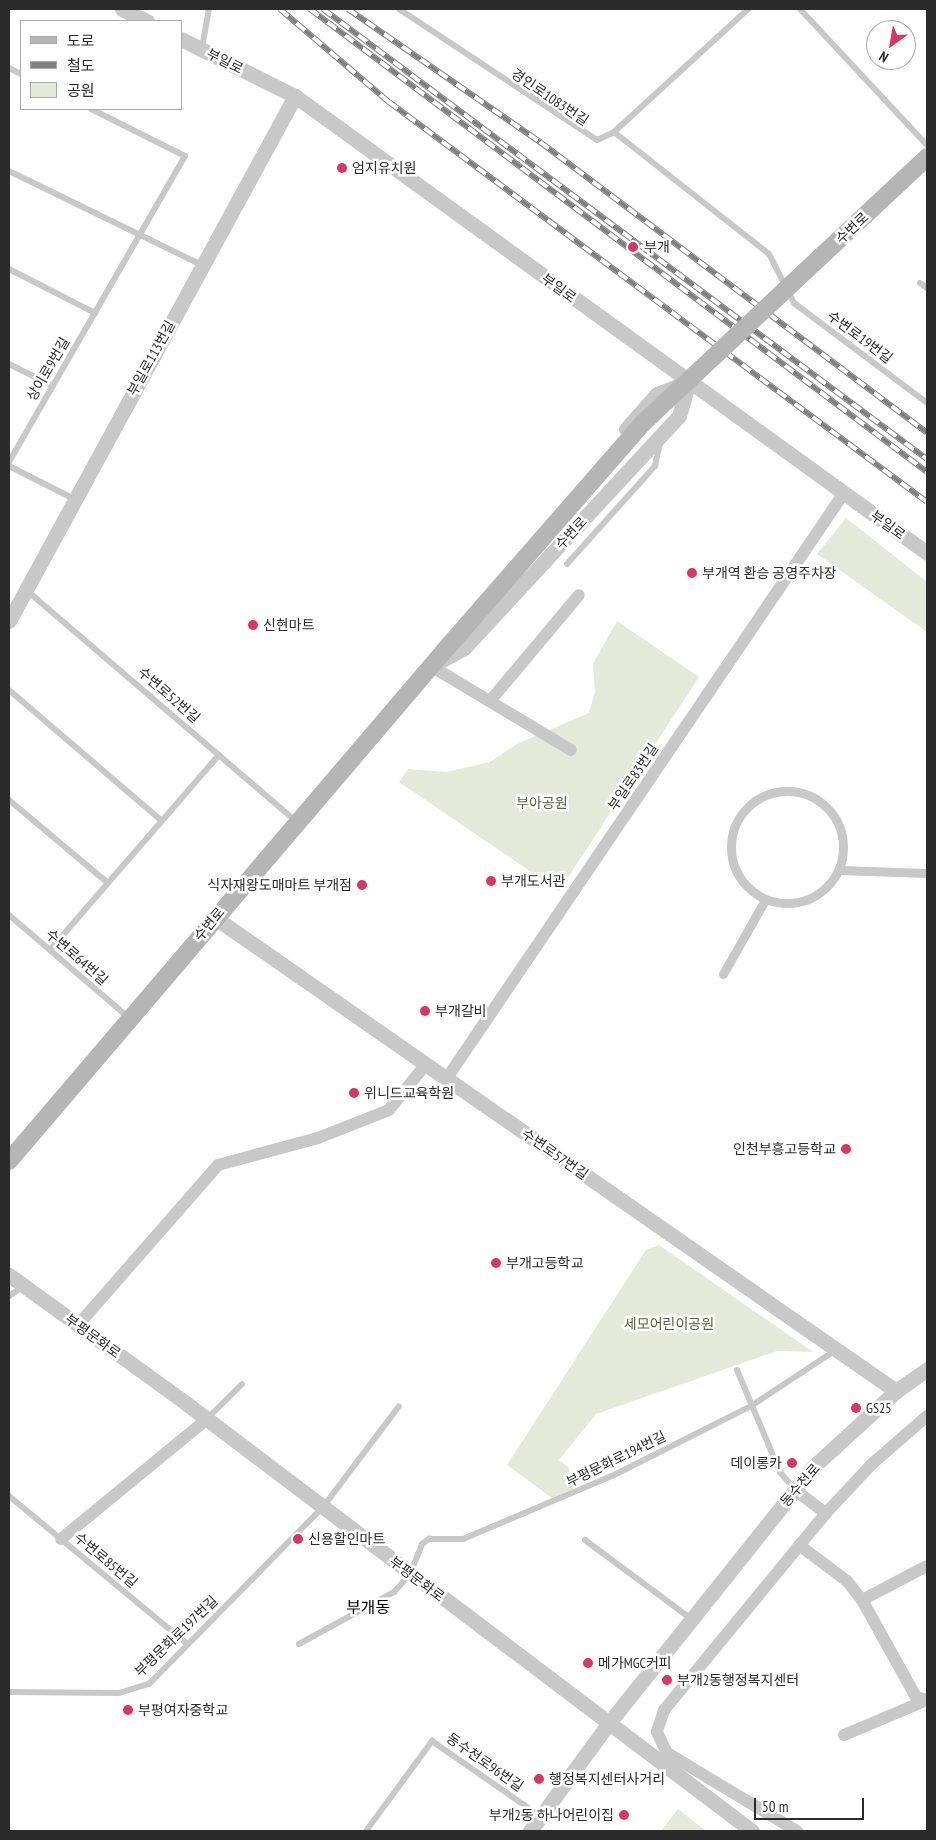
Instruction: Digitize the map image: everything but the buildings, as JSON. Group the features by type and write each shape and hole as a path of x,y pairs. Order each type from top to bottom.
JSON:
{"main road":[{"name":"수변로","path":"9,1161 296,821 643,424 927,157"}],"street":[{"path":"122,9 145,20"},
{"name":"부일로","path":"182,39 295,96 927,553"},
{"name":"부일로113번길","path":"9,621 25,588 295,96"},
{"name":"수변로","path":"431,666 464,648 661,435 678,416 689,381"},
{"name":"수변로","path":"431,666 436,648 657,394 689,381"},
{"name":"부일로83번길","path":"447,1078 844,493"},
{"path":"490,702 579,595"},
{"path":"431,666 571,750"},
{"path":"804,793 828,809 842,833 839,870 816,896 782,904 765,900 737,874 731,837 738,819 766,794 804,793"},
{"path":"839,870 927,872"},
{"path":"723,974 765,900"},
{"name":"수변로57번길","path":"214,917 896,1391"},
{"path":"78,1325 218,1165 318,1138 389,1110 426,1064"},
{"name":"부평문화로","path":"9,1275 207,1419 752,1831"},
{"name":"동수천로","path":"530,1831 608,1724 690,1618 795,1490 896,1391 927,1369"},
{"path":"797,1831 667,1754 657,1732 664,1710 826,1513 927,1416"},
{"path":"61,1539 207,1419"},
{"path":"795,1490 826,1513"},
{"path":"799,1545 848,1581 862,1600 916,1697 927,1700"},
{"path":"862,1600 927,1566"},
{"path":"844,1735 927,1700"}],"lane":[{"path":"202,49 209,9"},
{"name":"경인로1083번길","path":"399,9 588,137 597,140 614,132 748,9"},
{"path":"800,9 927,145"},
{"name":"상이로9번길","path":"9,462 185,156 93,110"},
{"name":"수변로19번길","path":"614,132 769,254 794,303 927,403"},
{"path":"9,171 202,265"},
{"path":"9,269 94,313"},
{"path":"920,283 927,288"},
{"path":"9,364 53,386"},
{"path":"567,564 656,466 661,435"},
{"path":"9,466 74,499"},
{"name":"수변로52번길","path":"25,588 296,821"},
{"path":"9,690 162,821"},
{"path":"50,950 219,755"},
{"path":"9,800 108,883"},
{"name":"수변로64번길","path":"9,915 129,1018"},
{"path":"9,1296 24,1286"},
{"name":"부평문화로194번길","path":"410,1574 422,1544 429,1539 463,1539 531,1513 751,1406 837,1349"},
{"path":"737,1370 780,1472 795,1490"},
{"path":"207,1419 242,1384"},
{"name":"부평문화로197번길","path":"9,1692 130,1692 149,1684 323,1508 398,1406"},
{"name":"수변로85번길","path":"9,1496 187,1644"},
{"path":"585,1540 690,1618"},
{"path":"299,1644 394,1592 410,1574"},
{"name":"동수천로96번길","path":"366,1831 432,1741 541,1816"}],"green space":[{"path":"846,518 927,582 927,632 817,554"},
{"name":"부아공원","path":"617,621 699,677 559,891 399,782 408,769 446,772 490,762 517,744 589,713 595,692 593,664"},
{"name":"세모어린이공원","path":"659,1245 813,1352 777,1351 596,1414 559,1460 569,1468 570,1482 577,1487 552,1498 507,1465 646,1250"},
{"path":"678,1809 706,1831 661,1831"}],"railway":[{"path":"280,9 389,102 927,502"},
{"path":"310,9 927,472"},
{"path":"323,9 927,459"},
{"path":"348,9 540,142 927,433"}],"place":[{"name":"엄지유치원","path":"342,168"},
{"name":"부개","path":"633,247"},
{"name":"부개역 환승 공영주차장","path":"692,573"},
{"name":"신현마트","path":"253,625"},
{"name":"부개도서관","path":"491,881"},
{"name":"식자재왕도매마트 부개점","path":"362,885"},
{"name":"부개갈비","path":"425,1011"},
{"name":"위니드교육학원","path":"354,1093"},
{"name":"인천부흥고등학교","path":"846,1149"},
{"name":"부개고등학교","path":"496,1263"},
{"name":"GS25","path":"856,1408"},
{"name":"데이롱카","path":"792,1463"},
{"name":"신용할인마트","path":"298,1539"},
{"name":"메가MGC커피","path":"588,1663"},
{"name":"부개2동행정복지센터","path":"667,1680"},
{"name":"부평여자중학교","path":"128,1710"},
{"name":"행정복지센터사거리","path":"539,1779"},
{"name":"부개2동 하나어린이집","path":"624,1815"}],"district":[{"name":"부개동","path":"368,1607"}]}
